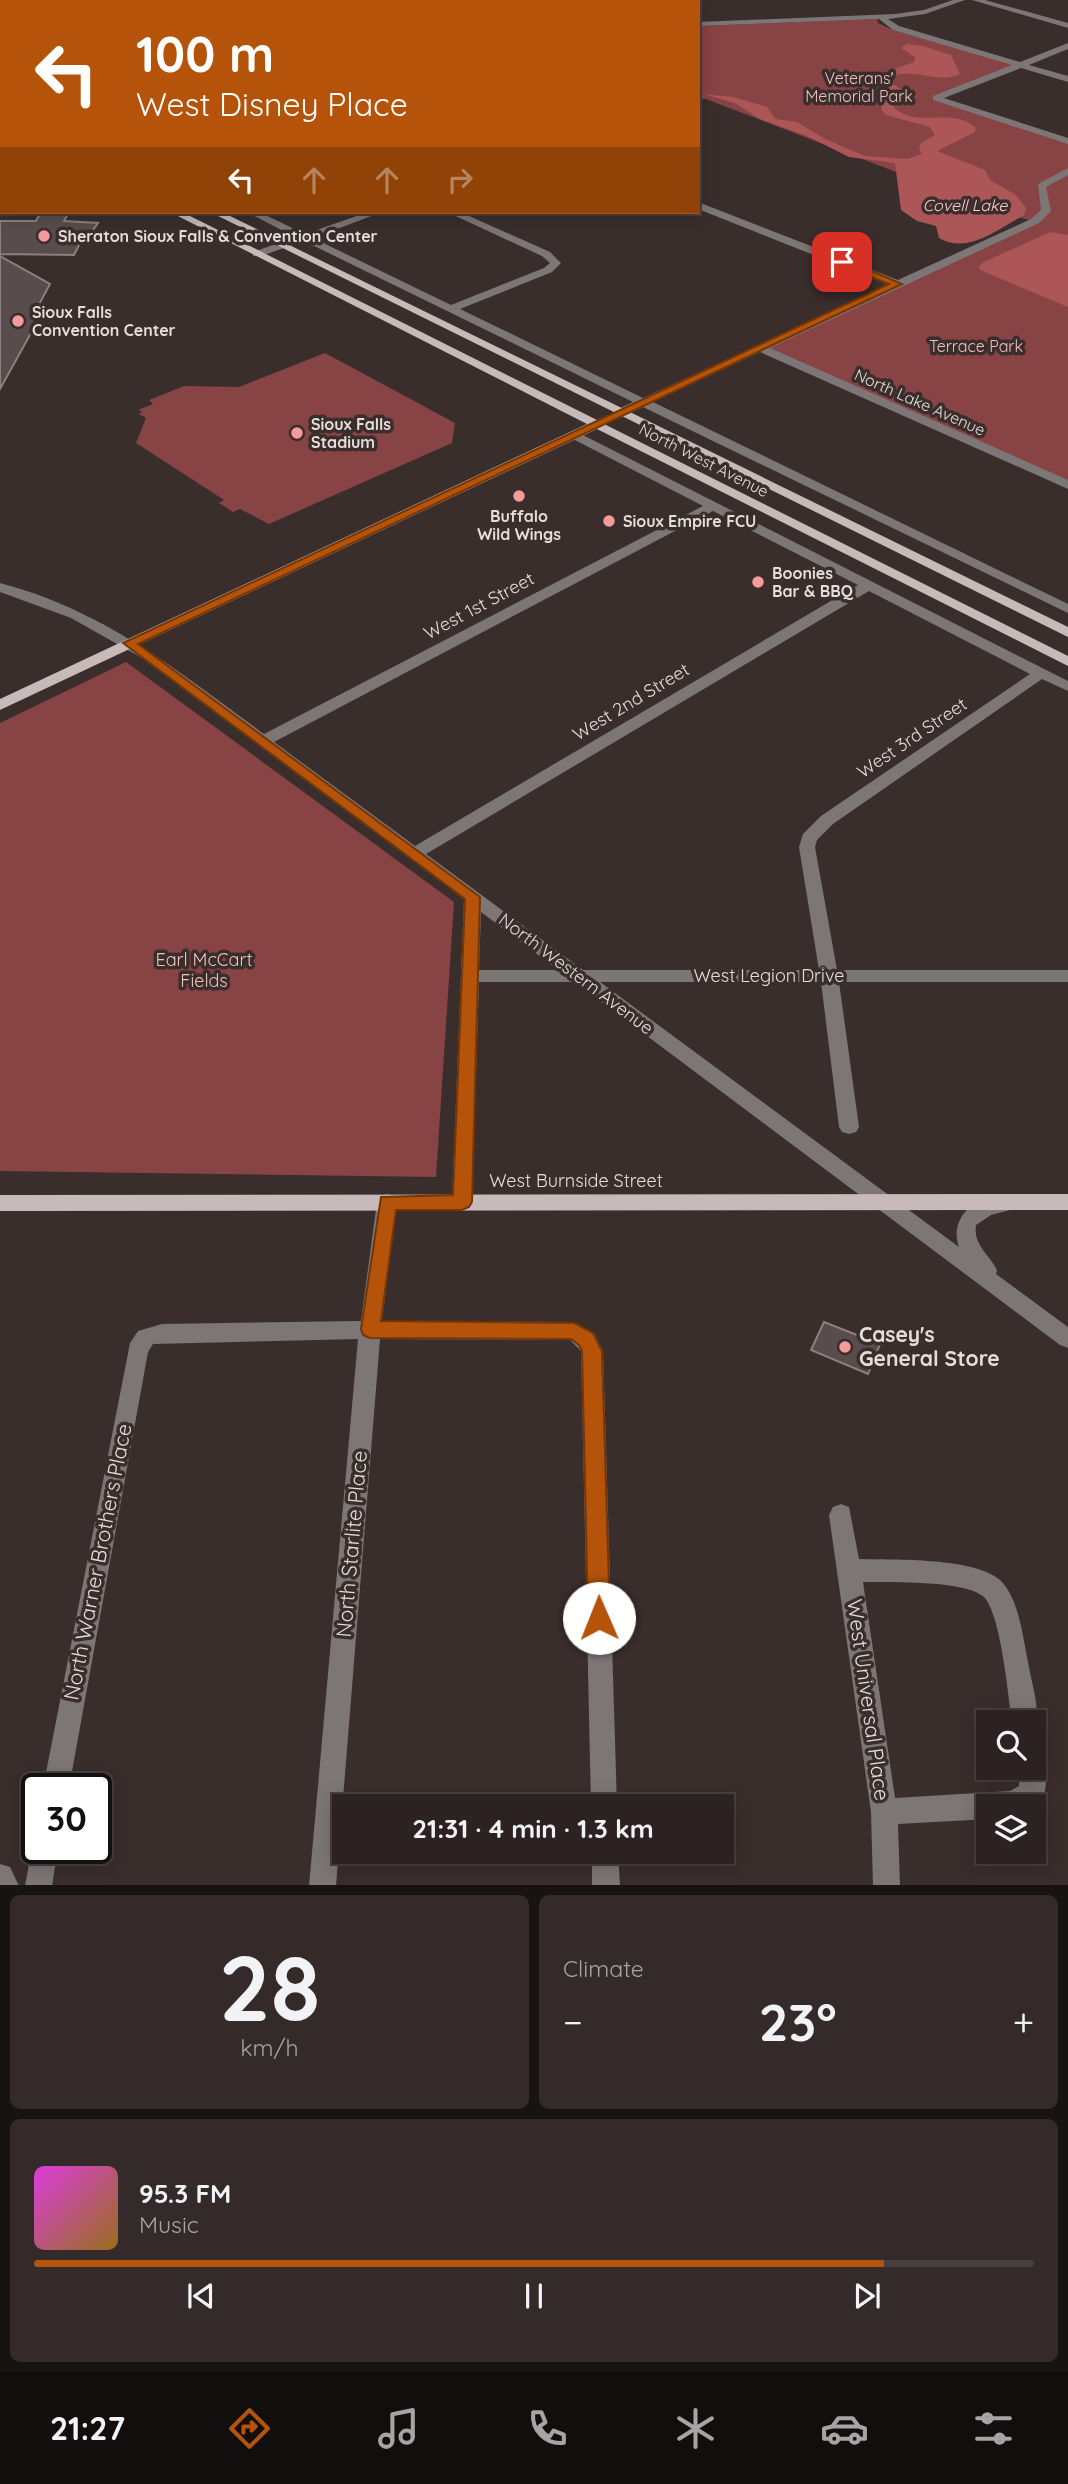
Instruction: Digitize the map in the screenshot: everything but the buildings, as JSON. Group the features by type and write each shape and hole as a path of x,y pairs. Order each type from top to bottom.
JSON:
{"main road":[{"name":"North West Avenue","path":"179,214 1068,662"},
{"name":"North West Avenue","path":"219,214 1068,633"},
{"path":"189,219 259,243 283,245"},
{"path":"257,254 290,259 390,298"},
{"path":"507,380 595,410 622,412"},
{"path":"0,705 622,412"},
{"path":"596,425 624,428 713,457"},
{"name":"West Burnside Street","path":"0,1203 1068,1202"}],"street":[{"path":"700,24 882,17 920,13 961,0"},
{"path":"976,0 1068,26"},
{"path":"882,17 896,28 1068,79"},
{"path":"1068,46 936,98 1068,141"},
{"path":"622,412 1043,216 1046,206 1041,186 1068,170"},
{"path":"700,206 897,284"},
{"name":"North West Avenue","path":"255,214 1068,609"},
{"path":"257,254 371,214"},
{"path":"450,309 548,270 556,263 555,260 456,214"},
{"name":"North Lake Avenue","path":"760,348 1068,485"},
{"path":"575,435 1068,687"},
{"name":"West 1st Street","path":"263,741 713,506"},
{"name":"West 2nd Street","path":"414,854 868,585"},
{"name":"North Western Avenue","path":"0,587 68,611 129,643 1068,1339"},
{"name":"West 3rd Street","path":"829,976 808,859 808,838 827,820 1041,673"},
{"path":"462,1202 472,897"},
{"name":"West Legion Drive","path":"470,976 1068,976"},
{"path":"829,976 849,1127"},
{"name":"North Starlite Place","path":"323,1885 370,1329 387,1202"},
{"path":"1013,1202 985,1208 970,1219 964,1232 968,1249 1018,1303"},
{"path":"370,1329 574,1331 586,1339 592,1351 604,1794"},
{"name":"North Warner Brothers Place","path":"59,1773 138,1350 146,1336 370,1329"},
{"name":"West Universal Place","path":"841,1516 884,1812 887,1885"},
{"path":"849,1570 963,1576 992,1589 1004,1609 1023,1710"},
{"path":"884,1812 1011,1804 1032,1794 1033,1780"},
{"path":"37,1885 41,1864"},
{"path":"605,1864 606,1885"},
{"path":"0,1877 6,1885"}],"green space":[{"path":"877,19 878,23 893,30 1020,65 938,98 1068,141 1068,485 760,348 1032,221 995,210 706,99 700,99 700,26"},
{"name":"Sioux Falls Stadium","path":"325,353 455,423 452,443 269,524 240,509 233,512 219,503 224,500 136,443 146,418 139,414 142,412 138,410 153,404 149,400 184,386 239,387"},
{"name":"Earl McCart Fields","path":"126,662 454,902 436,1177 0,1171 0,723"}],"water":[{"name":"Covell Lake","path":"907,44 951,55 960,74 943,78 907,73 890,77 891,83 907,93 896,102 894,108 914,117 957,119 976,128 975,132 937,151 985,170 990,180 1016,195 1026,208 1024,215 980,239 959,244 949,242 939,238 936,226 917,221 901,210 895,163 849,157 807,136 760,119 735,103 703,94 733,97 767,107 775,119 797,122 825,139 865,156 907,159 922,154 919,149 921,143 935,135 930,127 886,115 882,111 881,99 895,93 881,86 877,75 914,62 915,57 901,48"},
{"name":"Covell Lake","path":"1050,232 1068,235 1068,307 980,270 982,263"}],"place":[{"name":"Sheraton Sioux Falls & Convention Center","path":"44,236"},
{"name":"Sioux Falls Convention Center","path":"18,321"},
{"name":"Sioux Falls Stadium","path":"297,433"},
{"name":"Buffalo Wild Wings","path":"519,496"},
{"name":"Sioux Empire FCU","path":"609,521"},
{"name":"Boonies Bar & BBQ","path":"758,582"},
{"name":"Casey's General Store","path":"845,1347"}],"route":[{"path":"599,1618 592,1351 586,1339 574,1331 370,1329 387,1202 462,1202 472,897 129,643 897,284 842,262"}],"park label":[{"name":"Veterans' Memorial Park","path":"859,87"},
{"name":"Terrace Park","path":"976,346"}]}
